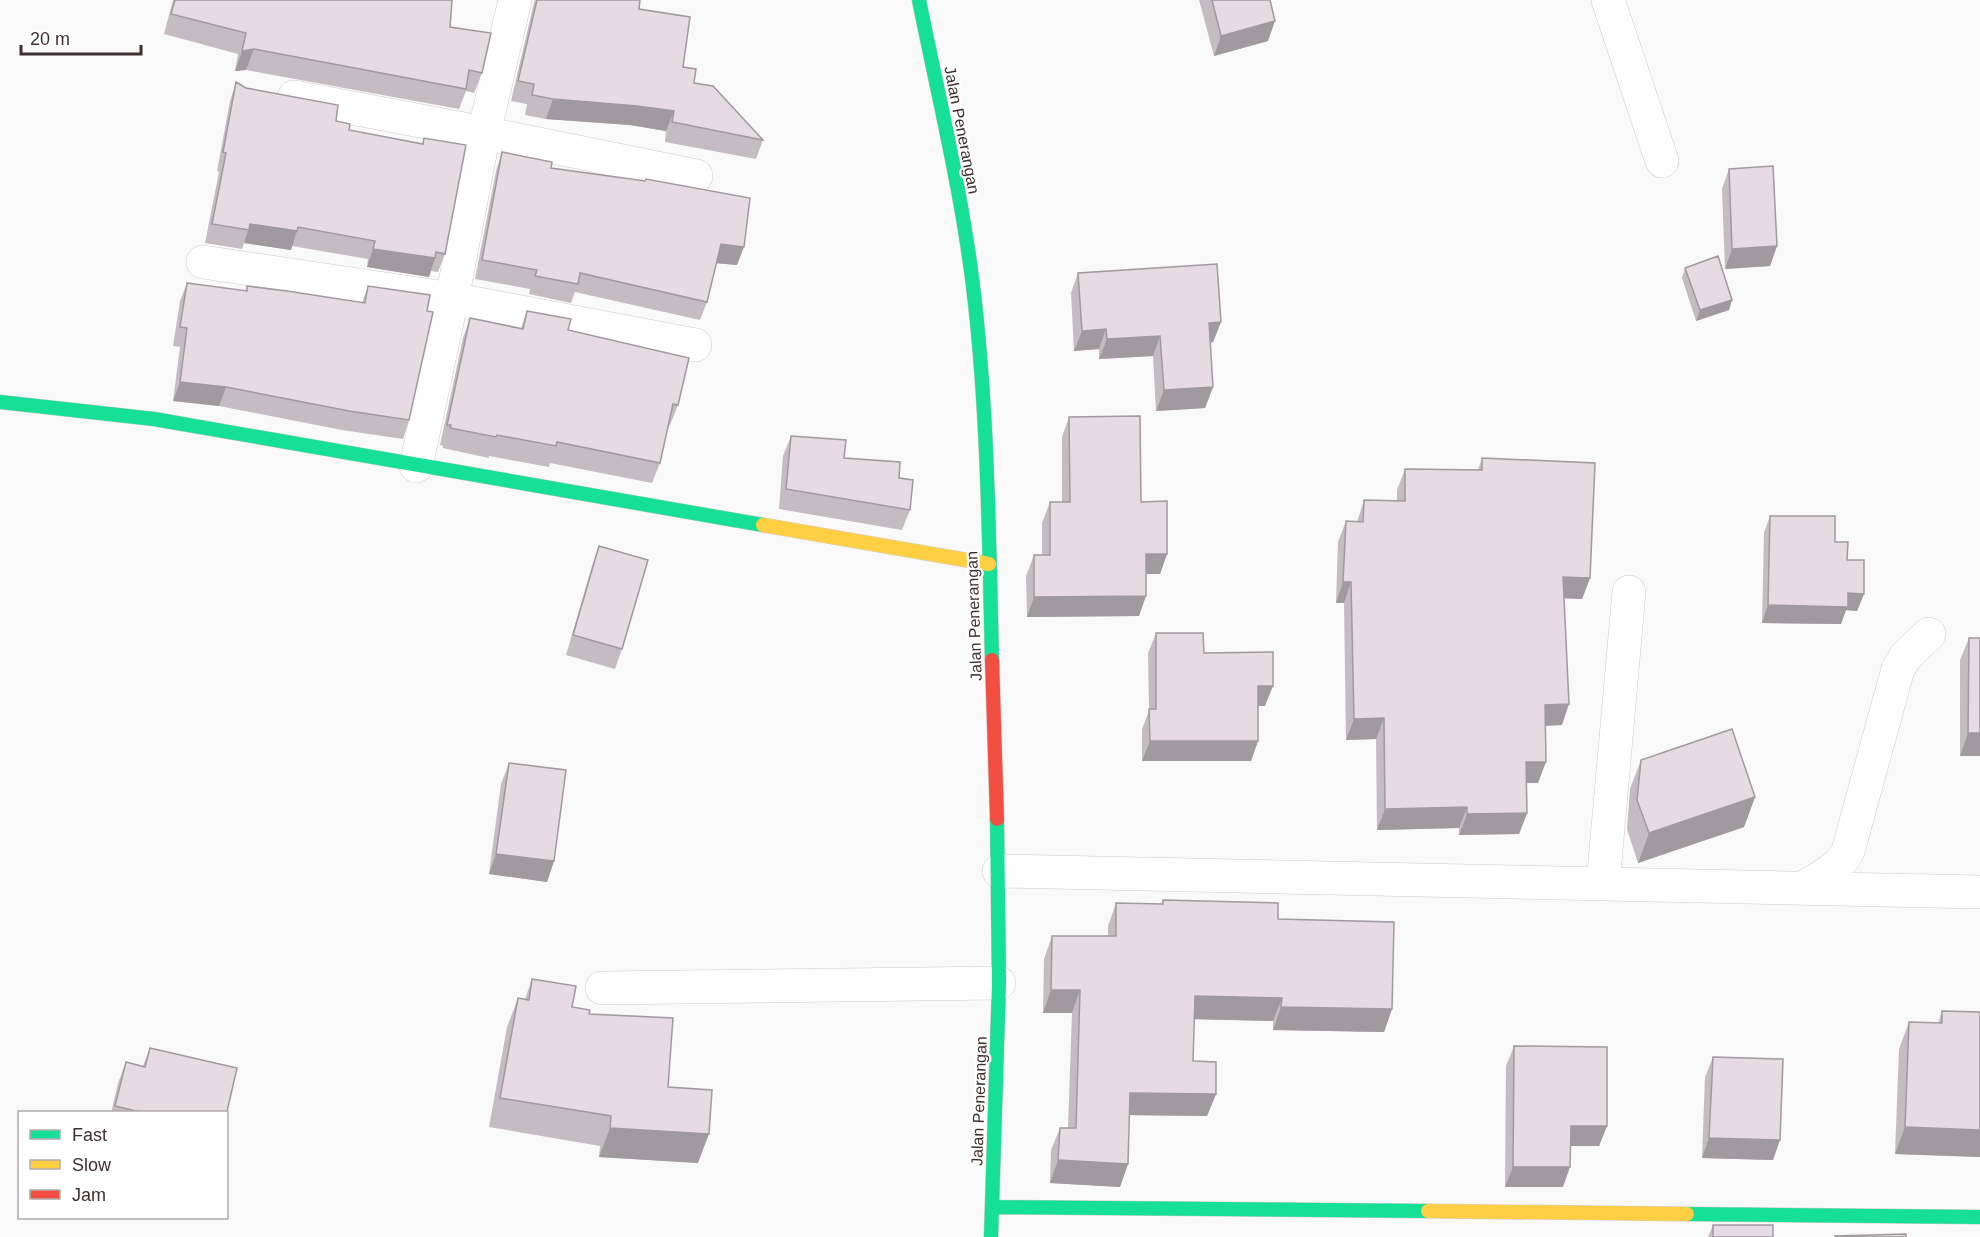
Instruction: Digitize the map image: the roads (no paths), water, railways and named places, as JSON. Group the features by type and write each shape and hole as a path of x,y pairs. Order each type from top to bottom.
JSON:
{"street":[{"path":"416,466 452,299 484,133 515,0"},
{"name":"Jalan Penerangan","path":"919,0 965,230 975,303 985,422 999,871 999,983 991,1237"},
{"path":"1608,0 1662,161"},
{"path":"266,92 696,176"},
{"path":"203,262 452,299 694,345"},
{"path":"0,402 154,418 416,466 989,564"},
{"path":"1603,884 1629,592"},
{"path":"1803,888 1834,868 1843,860 1848,850 1898,669 1906,656 1929,634"},
{"path":"999,871 1980,892"},
{"path":"602,988 999,983"},
{"path":"993,1207 1980,1217"}]}
